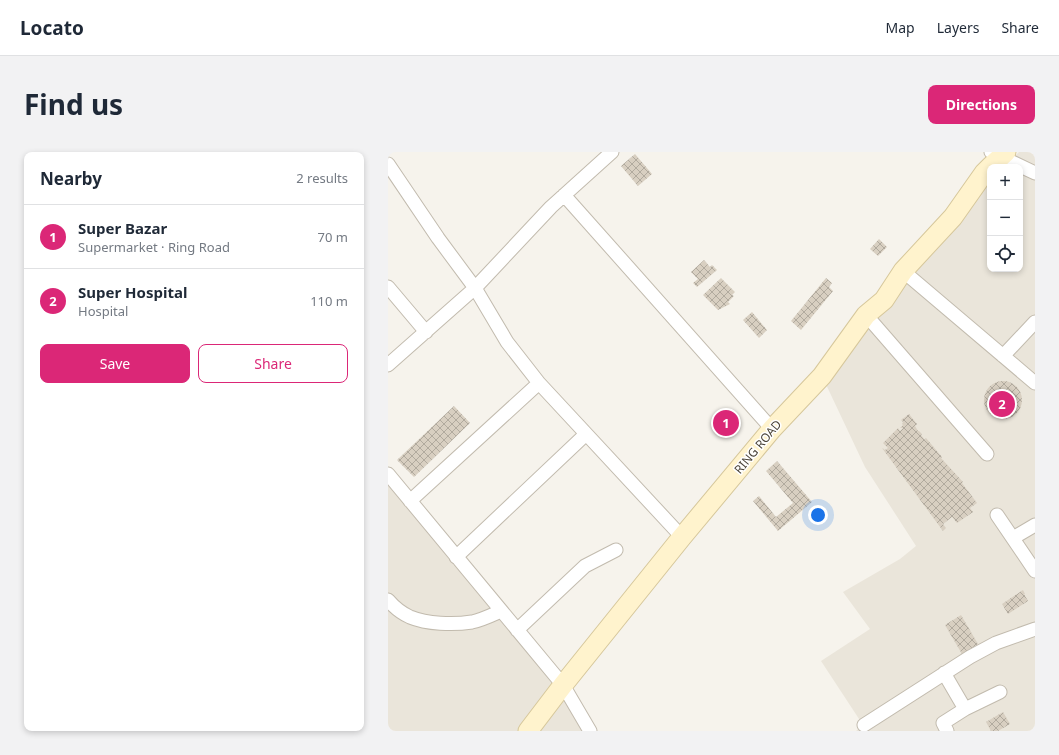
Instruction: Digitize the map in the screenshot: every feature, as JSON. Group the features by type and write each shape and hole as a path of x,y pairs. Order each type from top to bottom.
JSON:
{"main road":[{"name":"RING ROAD","path":"528,731 682,537 772,430 822,376 866,316 884,300 903,272 953,217 984,173 996,159"}],"street":[{"path":"388,365 475,288 551,206 612,152"},
{"path":"996,159 1035,173"},
{"path":"388,164 438,238 475,288 507,342 539,383 682,537"},
{"path":"564,195 772,430"},
{"path":"903,272 1035,383"},
{"path":"388,286 426,332"},
{"path":"866,316 987,454"},
{"path":"1003,356 1035,322"},
{"path":"410,501 539,383"},
{"path":"456,557 586,434"},
{"path":"388,474 563,685 590,731"},
{"path":"997,515 1035,571"},
{"path":"1013,538 1035,525"},
{"path":"517,630 585,566 616,550"},
{"path":"388,600 401,612 410,617 442,623 472,622 501,611"},
{"path":"864,725 944,673 996,643 1035,629"},
{"path":"944,673 965,710"},
{"path":"947,731 943,723 1000,692"}],"shaded area":[{"path":"1019,152 1035,152 1035,622 1007,632 948,671 1035,630 1035,731 856,731 863,725 821,661 870,629 843,592 900,559 916,546 865,467 822,376 987,184 987,272 1023,272 1023,164 1007,164"},
{"path":"388,474 592,731 388,731"}],"building":[{"path":"635,154 652,174 638,186 621,166"},
{"path":"879,239 887,247 878,256 870,249"},
{"path":"704,260 710,267 712,265 717,270 697,287 693,283 698,279 691,272"},
{"path":"721,278 735,292 732,295 734,296 728,302 730,304 718,310 703,295"},
{"path":"826,278 832,283 829,287 833,291 801,330 791,321"},
{"path":"752,312 767,330 759,338 743,320"},
{"path":"999,381 1007,381 1017,386 1021,393 1021,407 1017,414 1007,419 999,419 989,414 987,411 984,404 984,396 989,386 992,384"},
{"path":"454,406 470,423 414,477 397,460"},
{"path":"909,414 917,424 915,426 922,434 921,435 925,440 926,438 942,457 941,458 963,482 962,483 977,503 970,508 973,512 957,523 952,517 943,524 946,528 943,531 882,448 885,450 888,448 883,443 898,428 900,431 903,428 900,428 903,425 901,420"},
{"path":"777,461 812,502 778,531 753,501 759,496 776,517 793,503 766,471"},
{"path":"1023,590 1028,601 1008,614 1002,604"},
{"path":"961,615 978,644 962,654 945,625"},
{"path":"1003,712 1010,724 998,731 991,731 986,722"}],"place":[{"name":"Super Hospital","path":"1002,404"},
{"name":"Super Bazar","path":"726,423"}]}
